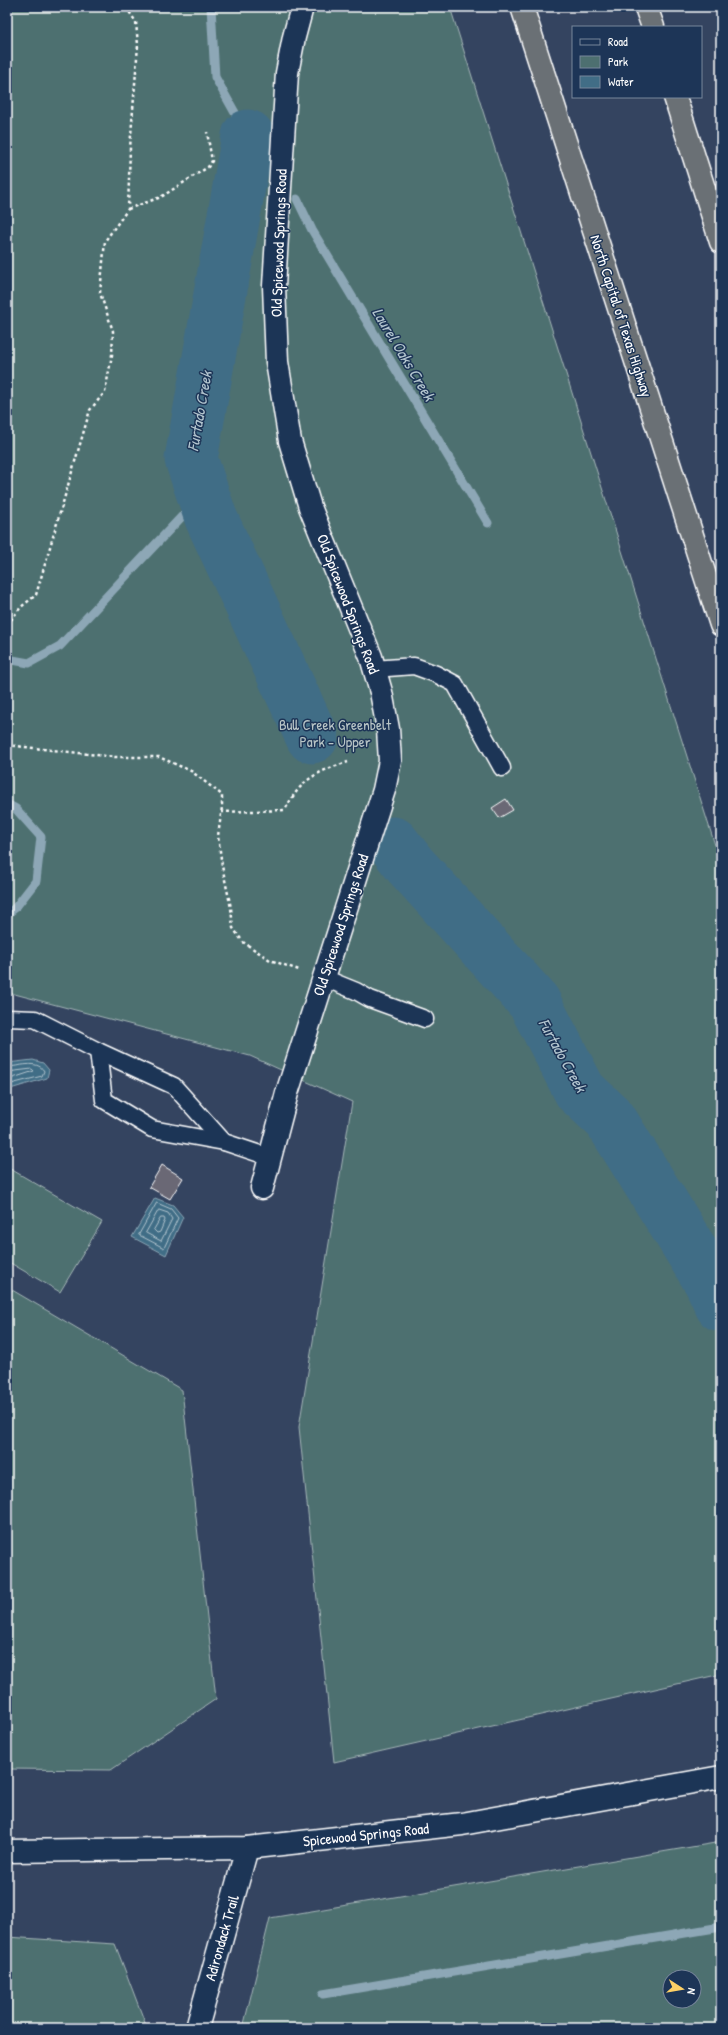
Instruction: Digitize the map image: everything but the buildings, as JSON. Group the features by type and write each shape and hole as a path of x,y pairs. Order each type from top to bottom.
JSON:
{"highway":[{"name":"North Capital of Texas Highway","path":"522,7 721,625"},
{"path":"646,7 653,26"},
{"path":"675,98 721,242"}],"street":[{"name":"Old Spicewood Springs Road","path":"262,1188 287,1093 384,790 390,761 388,729 374,668 310,507 290,441 277,362 274,286 287,73 302,7"},
{"name":"Spicewood Springs Road","path":"7,1851 247,1848 462,1824 721,1777"},
{"name":"Adirondack Trail","path":"197,2028 247,1848"}],"lane":[{"path":"374,668 414,666 436,674 455,684 502,768"},
{"path":"324,978 356,991 370,999 425,1019"},
{"path":"7,1018 35,1019 98,1051 174,1086 224,1142"},
{"path":"98,1051 104,1100 152,1129 224,1142 269,1157"}],"path":[{"path":"7,625 22,607 36,595 90,410 105,392 112,355 113,331 100,293 105,241 128,209 130,148 138,45 136,22 126,7"},
{"path":"128,209 161,197 208,167 212,161 208,132"},
{"path":"7,745 115,757 160,757 191,771 222,795 218,836 222,866 231,908 233,928 243,942 270,960 324,978"},
{"path":"221,812 285,810 292,796 304,783 322,770 348,762"}],"green space":[{"name":"Bull Creek Greenbelt Park - Upper","path":"7,7 450,7 721,864 721,1674 334,1762 299,1427 352,1102 250,1056 7,992"},
{"path":"7,1167 102,1222 60,1292 7,1261"},
{"path":"7,1287 182,1390 216,1699 111,1770 7,1769"},
{"path":"721,1842 721,2028 243,2028 270,1918"},
{"path":"7,1937 115,1944 147,2028 7,2028"}],"water":[{"path":"33,1060 43,1063 49,1070 47,1078 7,1090 7,1063"},
{"path":"155,1198 173,1205 183,1217 166,1255 132,1237"}],"waterway":[{"name":"Laurel Oaks Creek","path":"211,7 215,77 248,136"},
{"name":"Furtado Creek","path":"248,136 191,459 211,518 312,737"},
{"name":"Laurel Oaks Creek","path":"297,199 312,230 488,523"},
{"path":"7,659 29,663 60,646 203,494"},
{"path":"7,804 16,809 41,837 36,881 15,908 7,914"},
{"name":"Furtado Creek","path":"393,843 410,865 534,1002 580,1091 610,1119 710,1281 721,1305"},
{"path":"323,1994 721,1927"}]}
